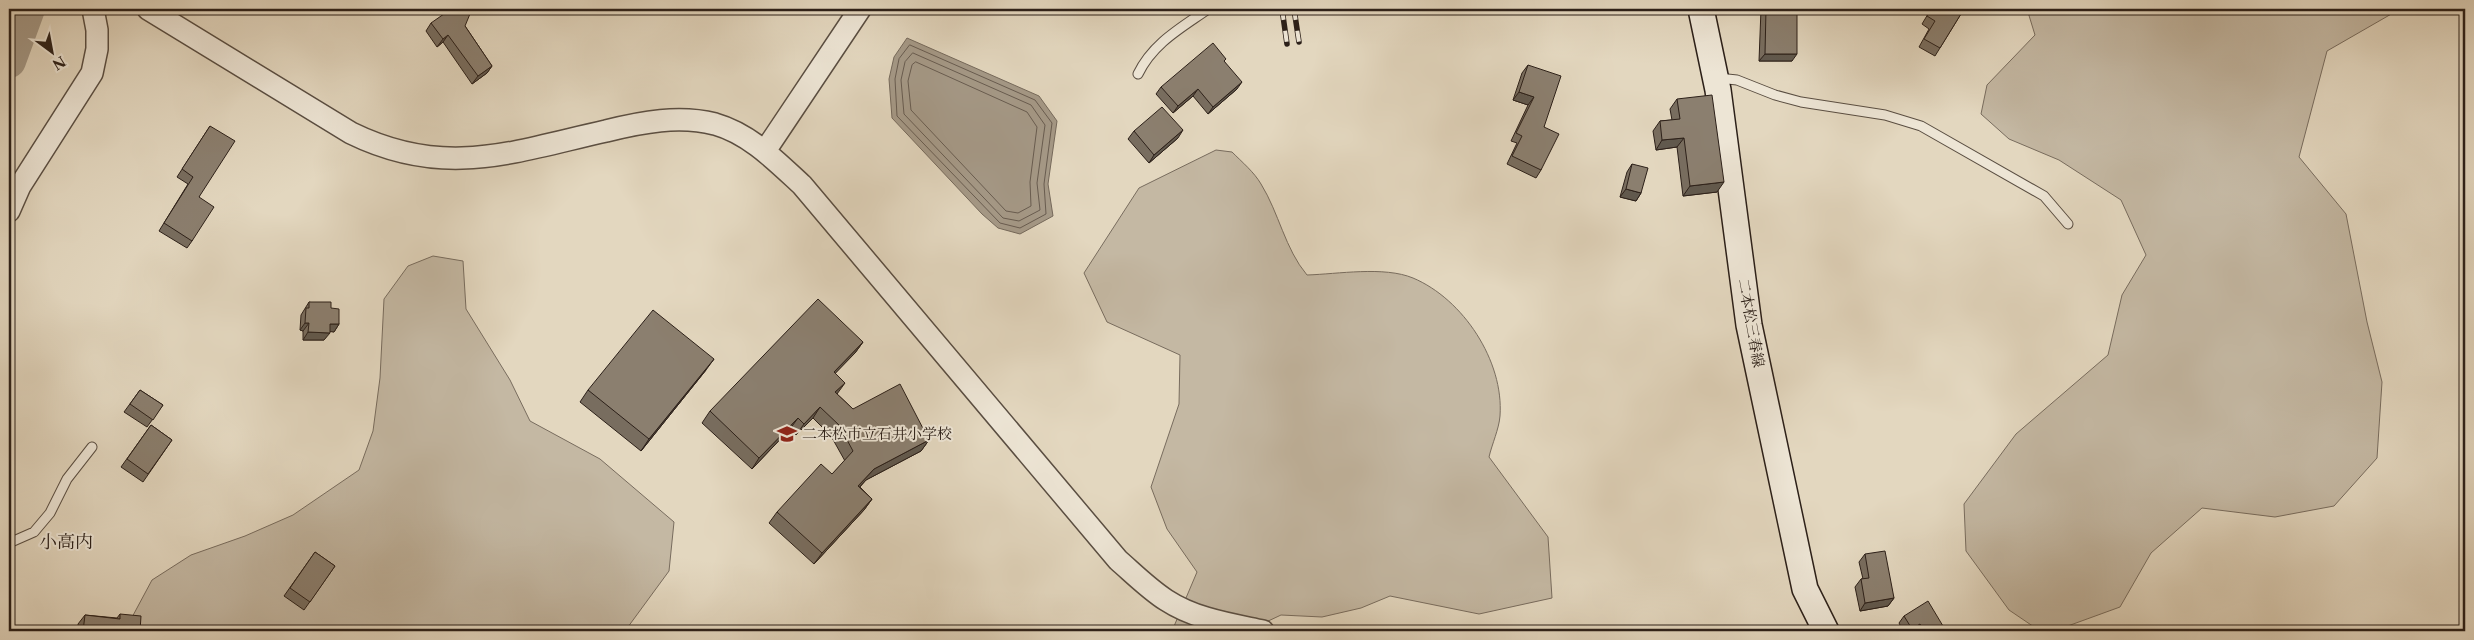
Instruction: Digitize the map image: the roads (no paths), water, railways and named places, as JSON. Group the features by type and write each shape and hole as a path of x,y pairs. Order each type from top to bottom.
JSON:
{"main road":[{"name":"二本松三春線","path":"1701,9 1715,77 1749,325 1806,589 1826,631"}],"street":[{"path":"9,211 20,186 92,73 97,49 97,30 93,9"},
{"path":"148,9 351,133 378,146 403,153 430,158 480,158 618,128 675,120 716,125 765,151 802,185 1118,560 1151,590 1184,610 1204,618 1263,631"},
{"path":"765,151 860,9"}],"lane":[{"path":"1138,74 1145,59 1154,49 1176,30 1208,9"},
{"path":"1715,77 1737,80 1775,95 1801,102 1885,115 1921,126 2044,196 2068,224"},
{"path":"9,543 34,532 50,513 67,479 92,446"}],"water":[{"path":"907,38 1039,96 1057,121 1048,184 1053,216 1020,234 998,228 982,214 892,118 889,79 894,57"}],"waterway":[{"path":"9,61 28,9"}],"railway":[{"path":"1282,9 1287,44"},
{"path":"1294,9 1299,42"}],"place":[{"name":"二本松市立石井小学校","path":"787,434"}],"district":[{"name":"小高内","path":"66,542"}]}
